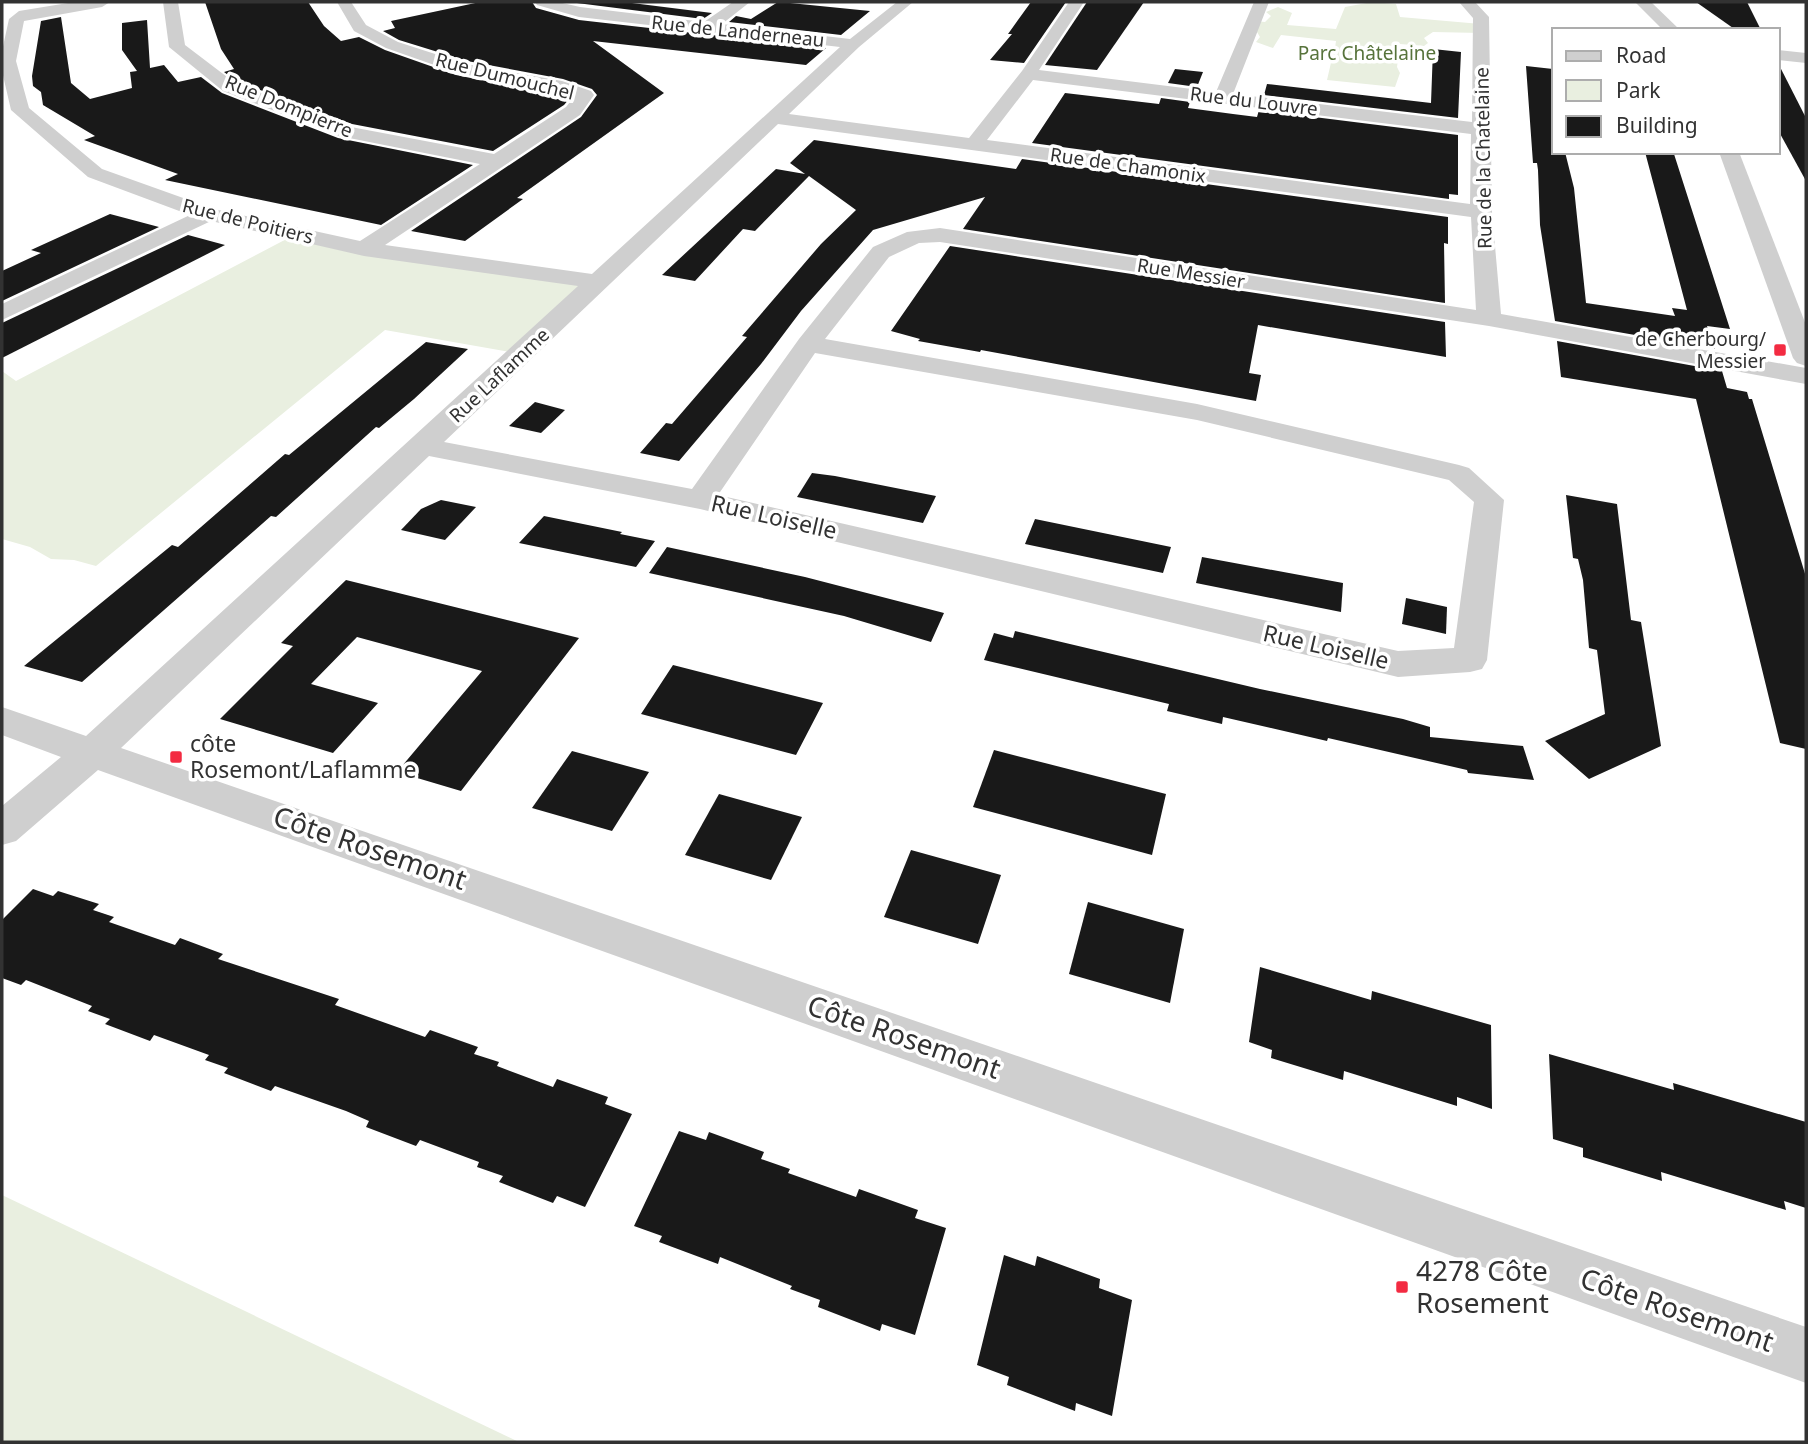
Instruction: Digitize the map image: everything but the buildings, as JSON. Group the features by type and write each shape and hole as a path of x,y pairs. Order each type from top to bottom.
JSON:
{"street":[{"name":"Rue de Poitiers","path":"102,2 24,14 17,19 8,61 20,110 95,173 208,214 364,249 598,282"},
{"name":"Rue Dompierre","path":"170,2 177,47 229,87 346,132 497,161"},
{"name":"Rue Dumouchel","path":"344,2 360,28 392,45 463,69 562,86 585,95 573,111 364,249"},
{"name":"Rue de Landerneau","path":"542,2 579,12 704,29 853,44"},
{"path":"704,29 743,2"},
{"name":"Rue Laflamme","path":"2,829 94,751 853,44 906,2"},
{"path":"974,144 1028,74 1076,2"},
{"path":"1223,97 1262,2"},
{"name":"Rue de la Chatelaine","path":"1466,2 1481,17 1481,212 1489,319"},
{"path":"1643,2 1670,28"},
{"path":"1780,55 1806,58"},
{"name":"Rue du Louvre","path":"1028,74 1479,129"},
{"name":"Rue de Chamonix","path":"775,118 1481,212"},
{"path":"1730,154 1806,358"},
{"path":"2,313 208,214"},
{"name":"Rue Messier","path":"700,500 808,344 881,252 915,237 940,235 1489,319 1806,376"},
{"name":"Rue Loiselle","path":"421,446 700,500 1398,664 1470,660 1489,500 1459,474 1197,412 808,344"},
{"name":"Côte Rosemont","path":"2,721 94,751 1806,1355"}],"green space":[{"name":"Parc Châtelaine","path":"1372,2 1396,4 1400,17 1481,24 1481,33 1433,32 1424,38 1428,43 1424,46 1400,44 1397,67 1400,73 1395,87 1327,80 1333,54 1309,52 1322,46 1335,48 1336,41 1281,35 1273,48 1256,42 1260,37 1257,32 1250,31 1254,21 1265,22 1271,16 1266,12 1278,7 1292,13 1287,25 1336,29 1345,7"},
{"path":"296,234 598,282 521,354 385,330 96,566 74,560 51,559 30,547 2,539 2,371 16,381"},
{"path":"2,1195 519,1442 2,1442"}],"place":[{"name":"de Cherbourg/ Messier","path":"1780,350"},
{"name":"côte Rosemont/Laflamme","path":"176,757"},
{"name":"4278 Côte Rosement","path":"1402,1287"}]}
